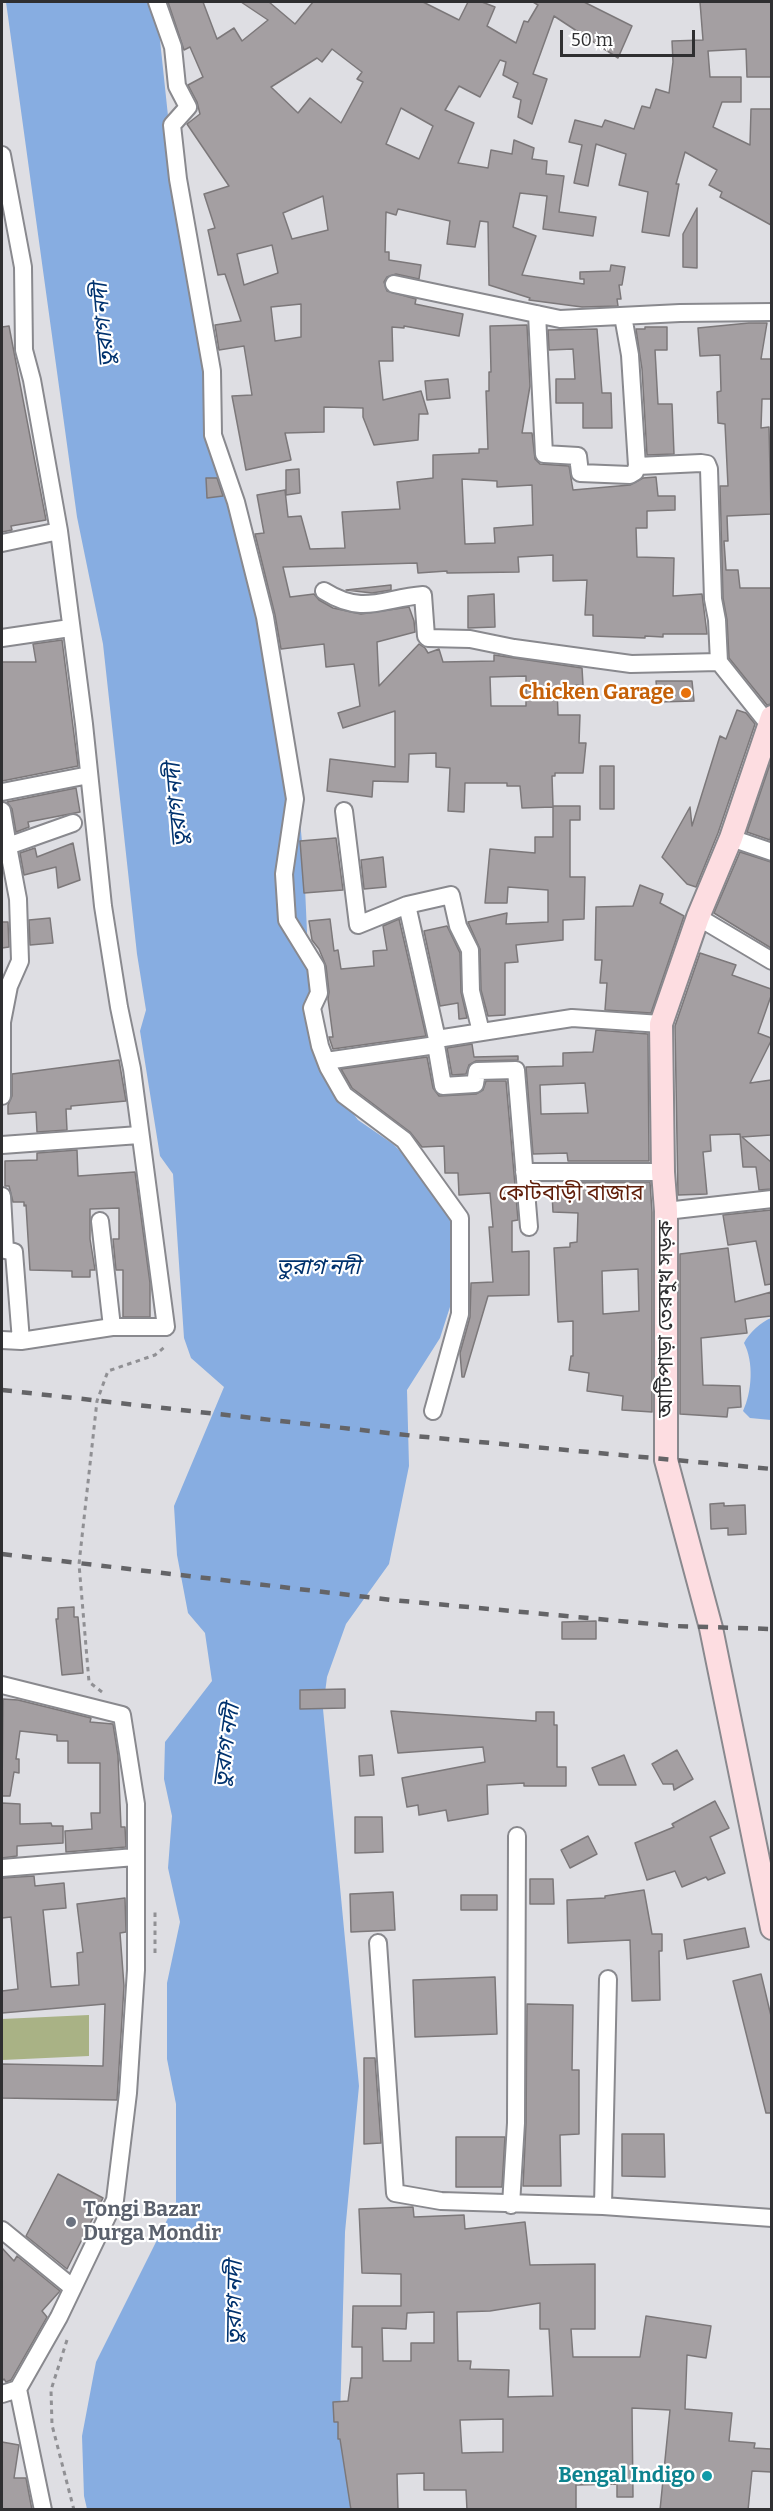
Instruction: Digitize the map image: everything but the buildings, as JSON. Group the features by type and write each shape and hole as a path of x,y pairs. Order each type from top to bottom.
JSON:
{"main road":[{"name":"আটিপাড়া তেরমুখ সড়ক","path":"771,722 731,838 698,917 661,1024 663,1172 666,1211 666,1460 711,1628 771,1928"}],"street":[{"path":"156,2 173,47 177,86 188,107 172,125 180,190 212,371 213,435 236,502 265,617 295,799 284,874 287,920 316,967 319,993 312,1008 326,1061 344,1095 404,1140 460,1218 460,1314 433,1411"},
{"path":"2,155 6,212 23,267 24,350 32,380 58,531 84,724 103,906 119,1007 132,1069 166,1327 112,1326 21,1341 2,1340"},
{"path":"394,284 560,319 771,312"},
{"path":"537,314 544,454 578,456 580,473 630,475 635,472 637,466 630,355 623,316"},
{"path":"637,466 707,464 713,599 717,620 719,662 771,722"},
{"path":"2,543 58,531"},
{"path":"324,591 336,599 360,605 386,602 404,596 423,595 428,638 470,639 514,648 631,664 719,662"},
{"path":"2,638 70,628"},
{"path":"2,792 89,775"},
{"path":"344,810 358,925 407,904 451,895 458,926 470,950 471,992 481,1032"},
{"path":"2,811 18,899 20,961 9,986 2,1022 2,1096"},
{"path":"8,846 73,823"},
{"path":"731,838 771,852"},
{"path":"407,904 443,1086 475,1084 477,1071 516,1070 529,1227"},
{"path":"698,917 771,961"},
{"path":"326,1061 481,1032 572,1018 661,1024"},
{"path":"2,1145 139,1135"},
{"path":"524,1172 663,1172"},
{"path":"2,1196 3,1244 14,1252 21,1341"},
{"path":"666,1211 771,1199"},
{"path":"100,1221 112,1326"},
{"path":"2,1685 122,1715 136,1804 136,1970 128,2092 115,2200 59,2317 6,2391 43,2510"},
{"path":"511,2205 516,2123 517,1836"},
{"path":"2,1868 135,1857"},
{"path":"378,1943 395,2193 441,2201 511,2205 603,2206 771,2218"},
{"path":"603,2206 608,1979"},
{"path":"2,2230 73,2288"}],"path":[{"path":"106,1695 89,1682 79,1564 97,1401 108,1371 155,1355 168,1344 166,1327"},
{"path":"154,1957 155,1902"},
{"path":"69,2335 51,2390 52,2425 74,2510"}],"green space":[{"path":"89,2015 89,2056 2,2060 2,2019"}],"water":[{"name":"তুরাগ নদী","path":"6,2 156,2 170,135 224,452 293,741 315,1035 333,1086 358,1120 393,1144 453,1203 468,1251 440,1338 407,1390 409,1466 389,1564 346,1624 327,1677 323,1709 359,2086 345,2232 340,2420 353,2509 87,2509 84,2496 82,2436 96,2362 176,2202 176,2104 167,2059 167,1983 180,1922 168,1868 172,1816 164,1779 165,1742 212,1681 205,1633 188,1613 177,1555 174,1506 224,1387 191,1358 184,1338 173,1174 160,1156 140,1031 146,1010 137,954 103,644 77,517"},
{"path":"772,1318 771,1420 750,1418 743,1411 751,1377 744,1343 756,1328"}],"railway":[{"path":"2,1390 415,1436 772,1469"},
{"path":"2,1554 392,1600 674,1626 772,1629"}],"place":[{"name":"Chicken Garage","path":"686,693"},
{"name":"Tongi Bazar Durga Mondir","path":"71,2222"},
{"name":"Bengal Indigo","path":"707,2476"}],"district":[{"name":"কোটবাড়ী বাজার","path":"571,1194"}]}
